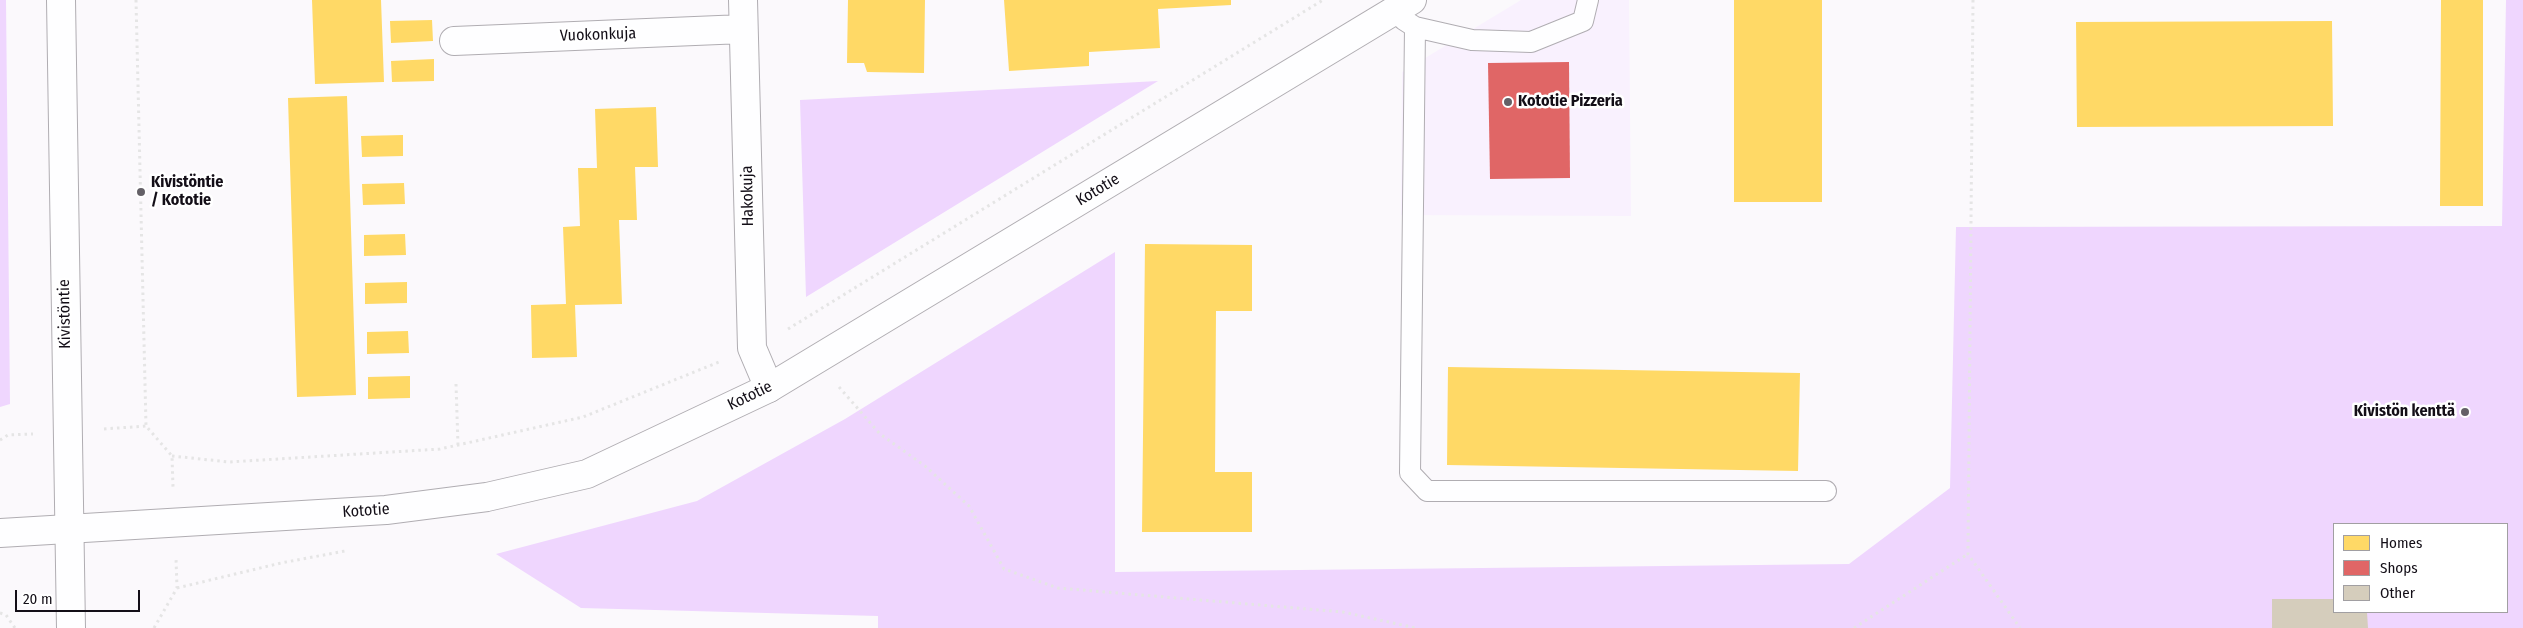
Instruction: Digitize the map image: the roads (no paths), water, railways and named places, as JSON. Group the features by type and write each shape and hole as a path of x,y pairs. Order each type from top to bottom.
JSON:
{"street":[{"name":"Kivistöntie","path":"61,0 71,628"},
{"name":"Hakokuja","path":"743,0 752,348 769,388"},
{"name":"Kototie","path":"0,533 386,510 487,497 587,474 769,388 1402,6"},
{"name":"Vuokonkuja","path":"454,42 743,29"}],"lane":[{"path":"1415,27 1472,40 1531,42 1583,21 1588,0"},
{"path":"1402,6 1415,27 1410,473 1427,491 1826,491"}],"place":[{"name":"Kototie Pizzeria","path":"1508,102"},
{"name":"Kivistöntie / Kototie","path":"141,192"},
{"name":"Kivistön kenttä","path":"2465,412"}]}
